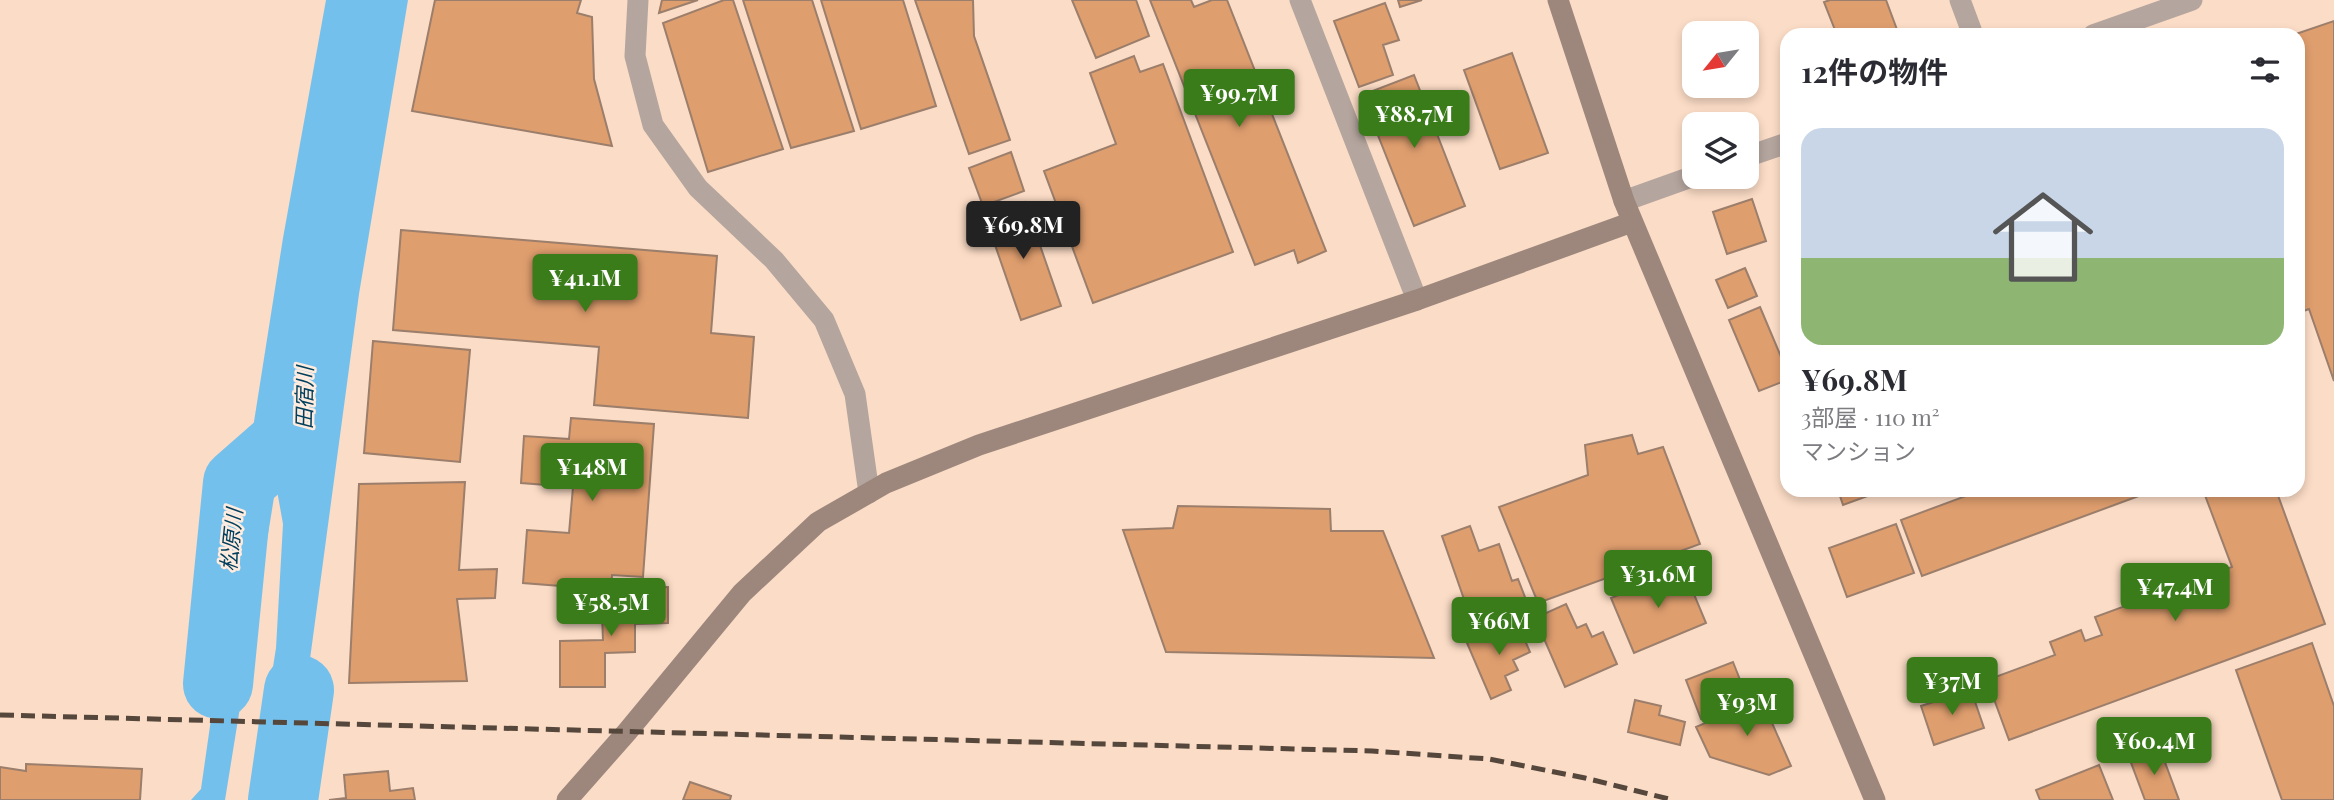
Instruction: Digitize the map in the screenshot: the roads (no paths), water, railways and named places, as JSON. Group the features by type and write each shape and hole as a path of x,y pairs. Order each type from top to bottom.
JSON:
{"street":[{"path":"638,0 635,56 653,125 698,188 774,260 824,320 855,394 869,493"},
{"path":"1300,0 1417,300"},
{"path":"1559,0 1623,201 1875,800"},
{"path":"1961,0 1971,28"},
{"path":"2113,28 2192,0"},
{"path":"1759,153 1780,145"},
{"path":"1623,201 1682,180"},
{"path":"567,800 742,593 818,522 869,493 979,444 1417,300 1632,222"}],"water":[{"path":"326,0 408,0 359,294 295,771 273,800 252,800 276,648 283,524 276,485 225,800 191,800 201,789 283,238"}],"waterway":[{"name":"松原川","path":"218,684 238,483 303,426"},
{"name":"田宿川","path":"283,800 299,690"}],"railway":[{"path":"0,715 1372,751 1489,759 1585,778 1673,800"}]}
